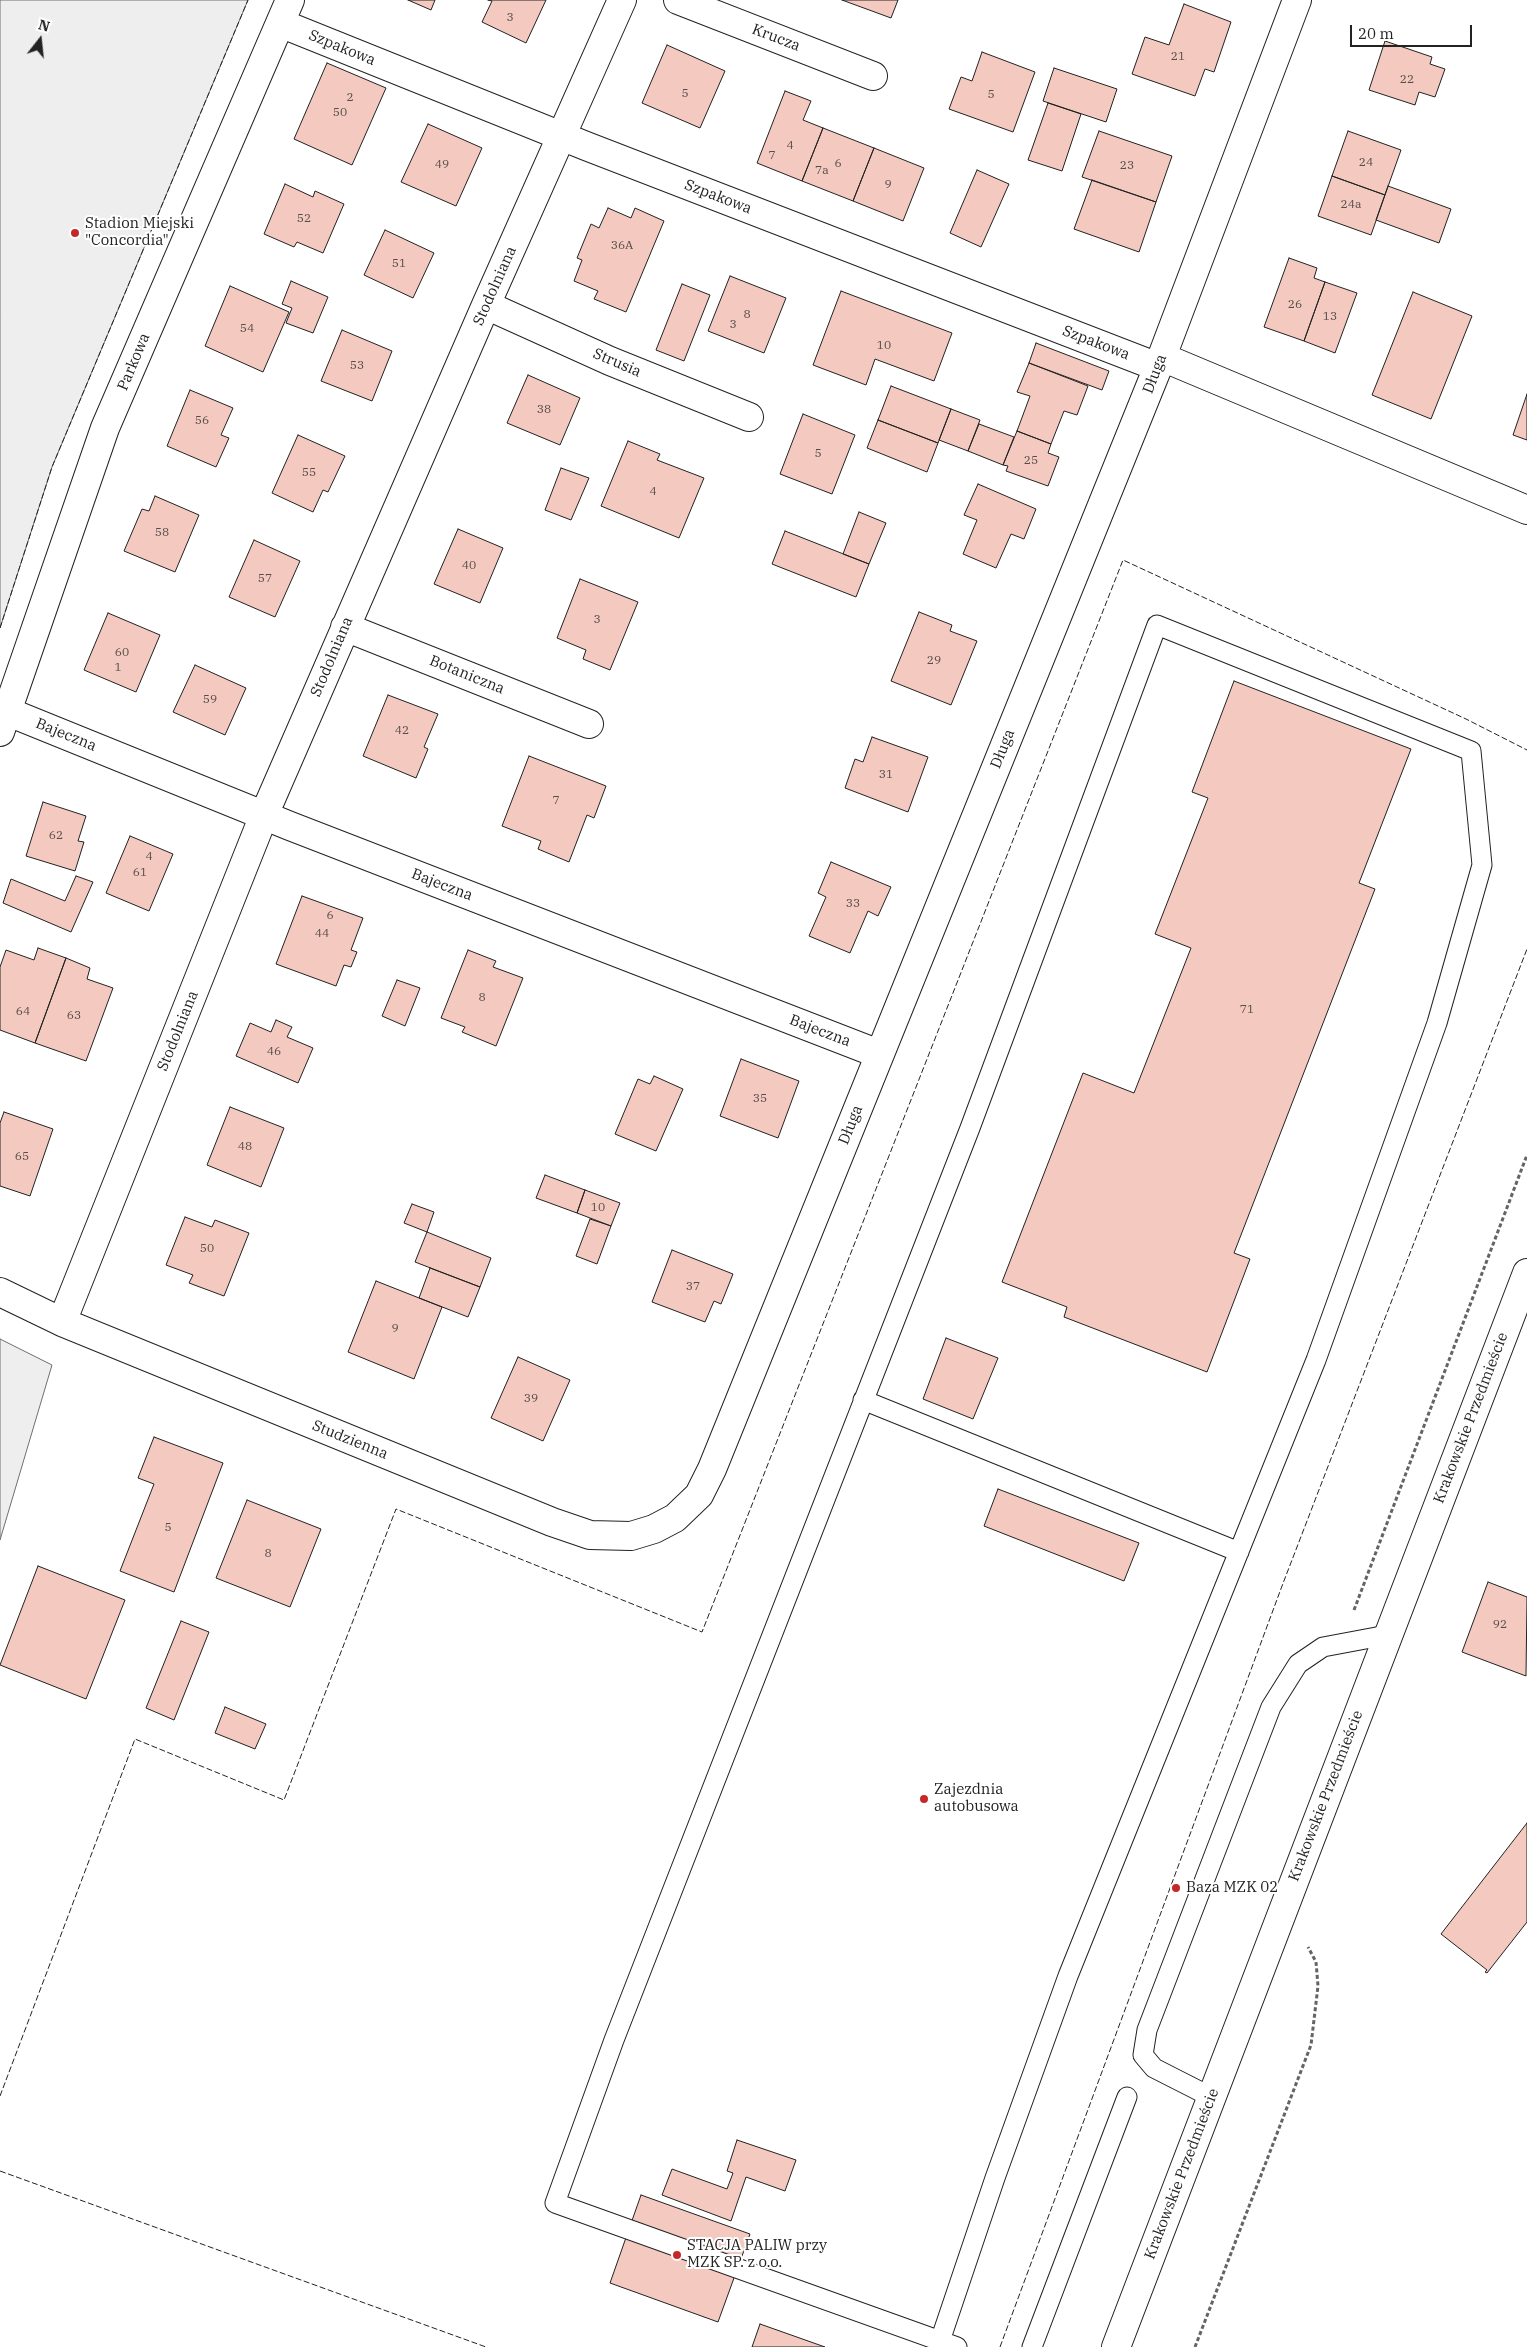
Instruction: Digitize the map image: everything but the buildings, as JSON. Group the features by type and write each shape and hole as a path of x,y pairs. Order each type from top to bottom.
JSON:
{"street":[{"name":"Stodolniana","path":"62,1322 264,816 486,305 622,0"},
{"name":"Krucza","path":"678,0 873,76"},
{"name":"Długa","path":"699,1495 716,1460 1160,362 1297,0"},
{"name":"Szpakowa","path":"285,11 562,136 1160,362 1527,510"},
{"name":"Parkowa","path":"3,722 105,428 285,11"},
{"name":"Strusia","path":"486,305 610,361 749,417"},
{"name":"Botaniczna","path":"345,627 589,724"},
{"name":"Bajeczna","path":"3,722 264,816 879,1054"},
{"name":"Krakowskie Przedmieście","path":"1116,2347 1527,1273"},
{"name":"Studzienna","path":"0,1292 62,1322 552,1522 590,1535 631,1536 654,1529 675,1518 699,1495"}],"lane":[{"path":"1157,625 1471,751 1482,865 1437,1023 1316,1360 1240,1552 1156,1753 1068,1976 995,2178 949,2344 555,2204 614,2040 863,1400 970,1128 1157,625"},
{"path":"863,1400 1240,1552"},
{"path":"1211,2097 1154,2068 1143,2055 1147,2030 1271,1707 1298,1664 1323,1647 1387,1635"},
{"path":"1032,2347 1127,2097"}],"path":[{"path":"1342,1643 1527,1155"},
{"path":"1195,2347 1311,2045 1318,1986 1316,1962 1308,1946"}],"shaded area":[{"name":"Stadion Miejski \"Concordia\"","path":"0,0 248,0 52,467 0,628"},
{"path":"0,1339 52,1365 0,1540"}],"fence":[{"path":"0,628 52,467 248,0"},
{"path":"0,2096 135,1739 284,1800 396,1509 702,1632 1123,560 1466,719 1527,750"},
{"path":"1000,2347 1282,1586 1527,949"},
{"path":"0,2171 486,2347"}],"place":[{"name":"Stadion Miejski \"Concordia\"","path":"75,233"},
{"name":"Zajezdnia autobusowa","path":"924,1799"},
{"name":"Baza MZK 02","path":"1176,1888"},
{"name":"STACJA PALIW przy MZK SP. z o.o.","path":"677,2255"}]}
